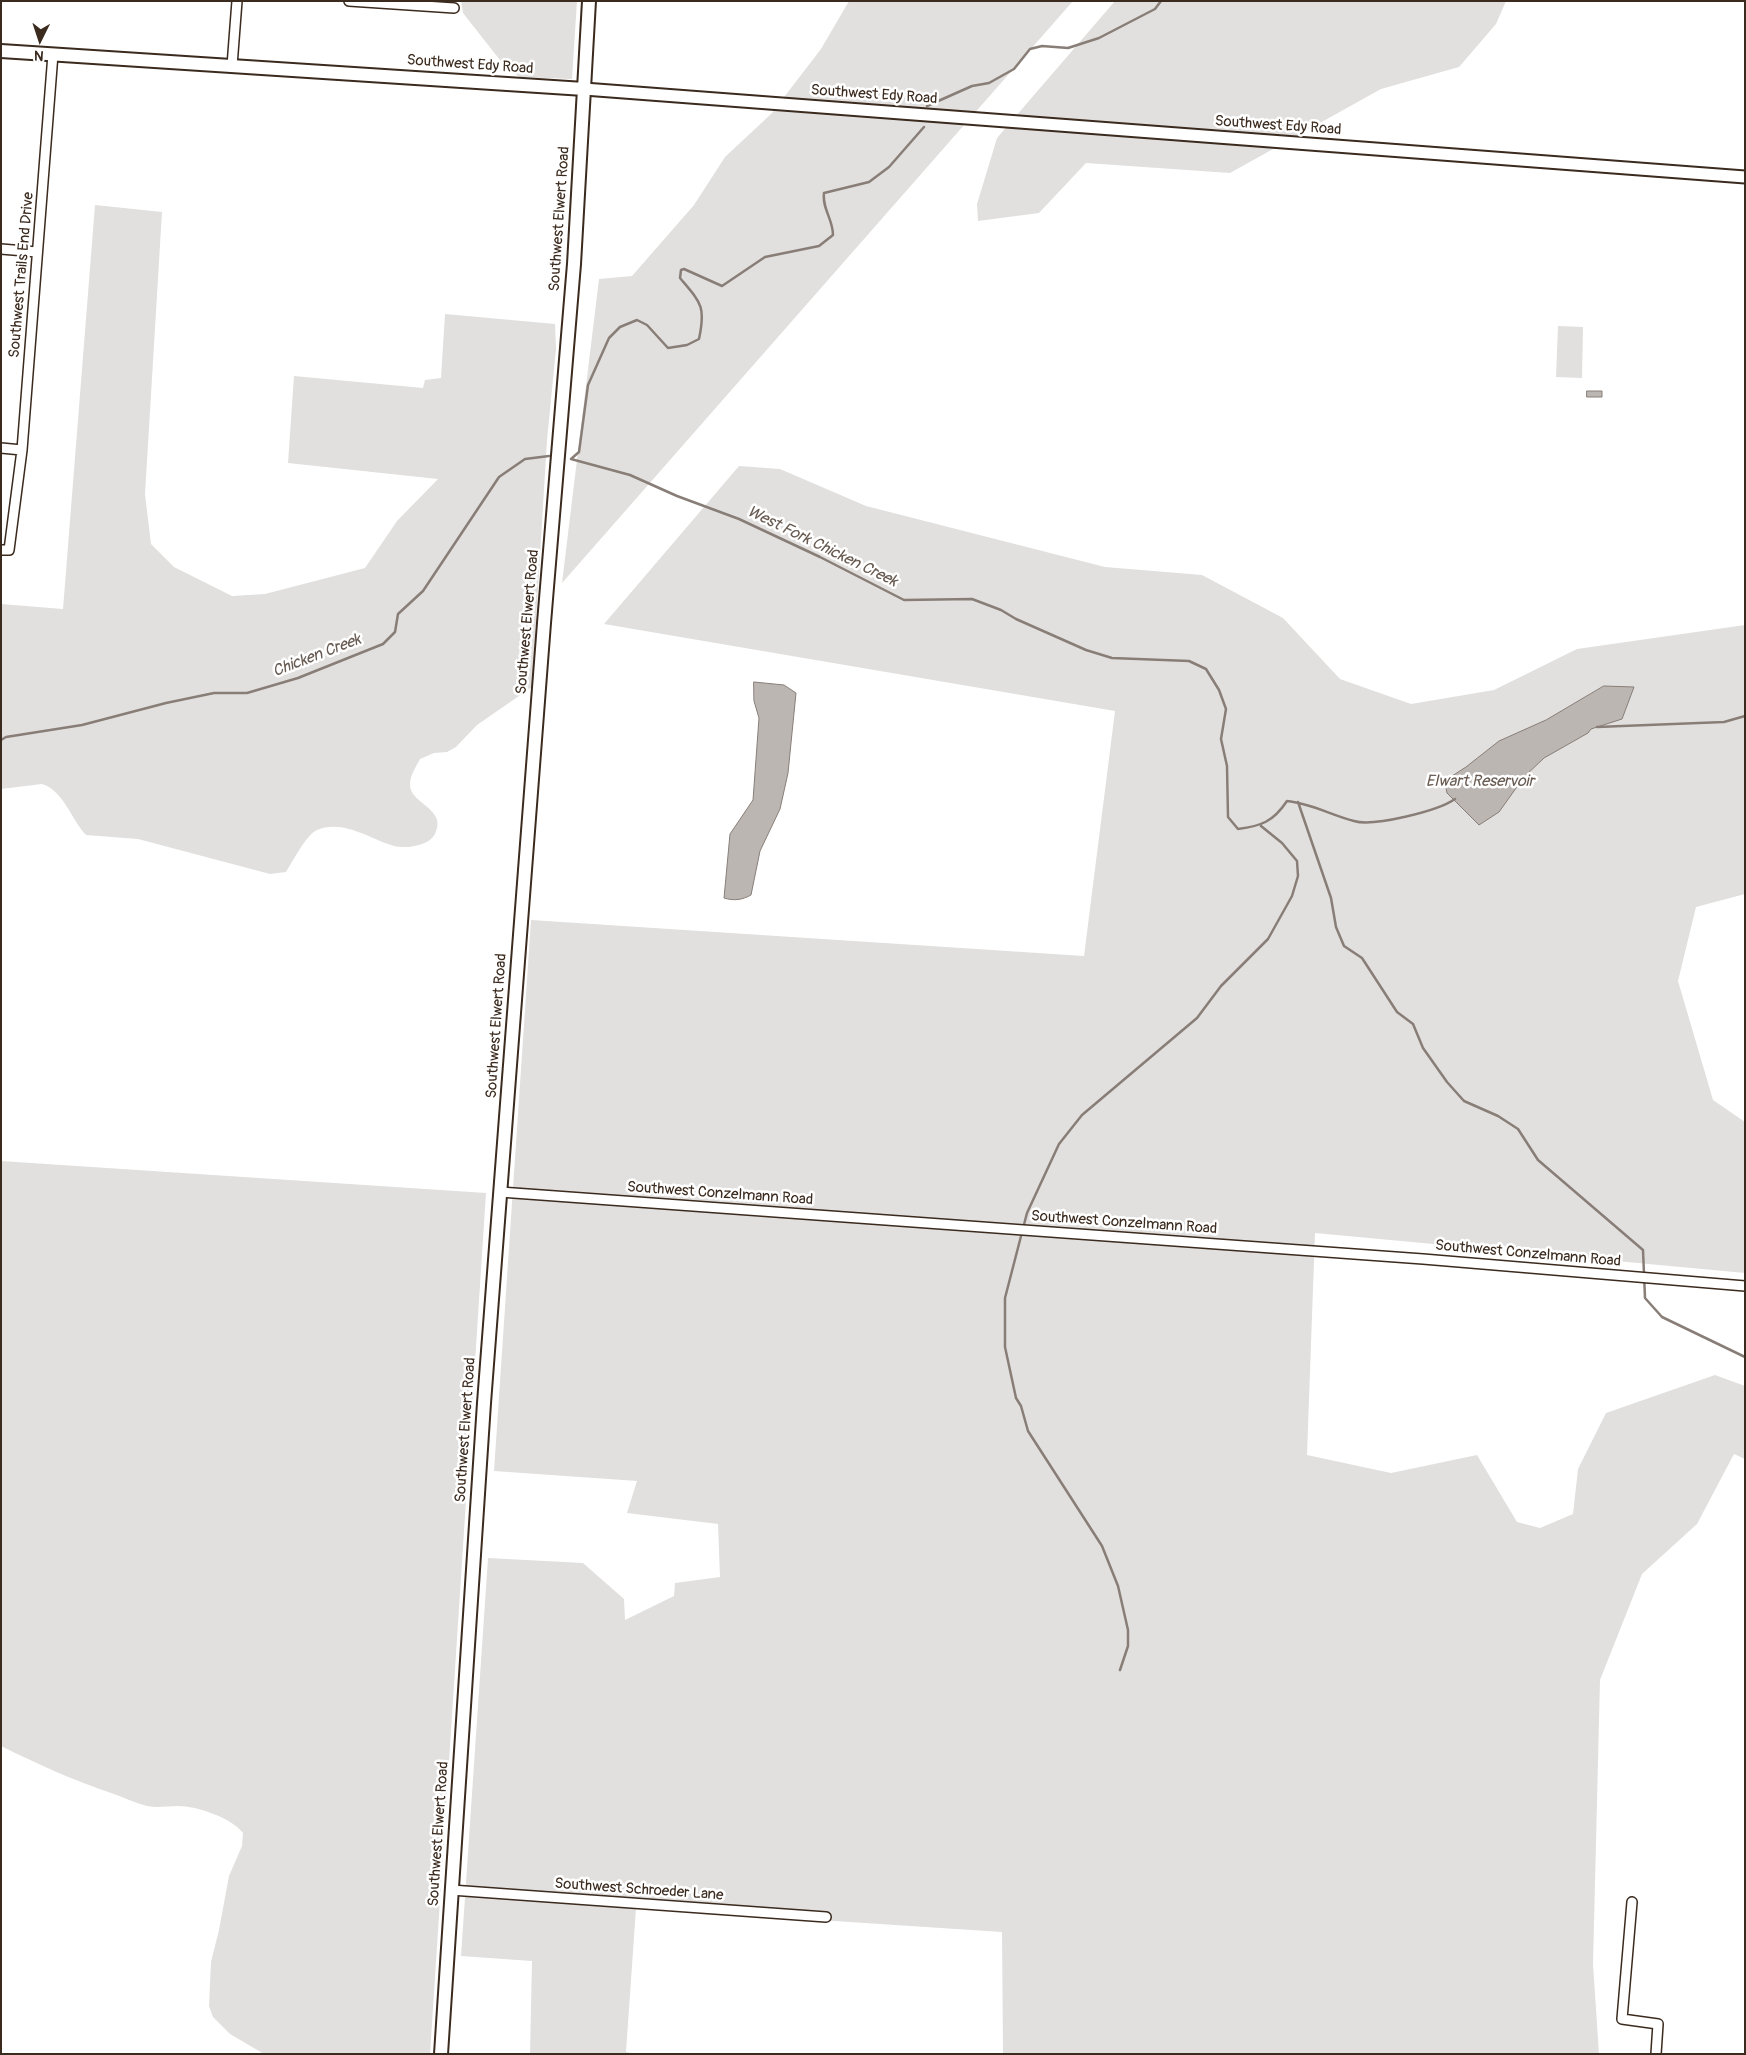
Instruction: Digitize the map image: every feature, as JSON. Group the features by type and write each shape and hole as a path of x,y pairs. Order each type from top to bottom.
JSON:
{"main road":[{"name":"Southwest Elwert Road","path":"441,2054 500,1192 545,614 568,350 589,1"},
{"name":"Southwest Edy Road","path":"1,51 584,89"}],"street":[{"path":"232,66 236,1"},
{"path":"349,1 454,8"},
{"name":"Southwest Trails End Drive","path":"1,550 9,550 22,450 53,54"},
{"name":"Southwest Edy Road","path":"584,89 1745,178"},
{"path":"1,250 37,252"},
{"path":"1,448 22,450"},
{"name":"Southwest Conzelmann Road","path":"500,1192 1326,1252 1745,1286"},
{"name":"Southwest Schroeder Lane","path":"451,1890 826,1917"},
{"path":"1632,1902 1622,2019 1658,2024 1656,2054"}],"shaded area":[{"path":"461,1 577,1 572,79 520,77 507,69 463,13"},
{"path":"849,1 1073,1 562,583 599,279 632,276 694,205 725,157 771,114 821,49"},
{"path":"1115,1 1506,1 1496,24 1459,67 1381,89 1230,173 1086,163 1039,213 978,221 977,204 997,138"},
{"path":"95,205 162,212 145,494 151,544 174,567 232,596 265,594 365,568 397,521 438,479 288,463 294,376 423,388 425,380 441,378 445,314 555,324 556,349 547,440 532,687 477,725 456,747 447,752 434,753 420,759 410,781 411,791 415,797 433,812 438,825 432,838 423,844 399,847 346,828 327,827 317,830 308,837 286,872 270,874 138,839 86,835 62,799 50,788 42,784 1,789 1,604 63,609"},
{"path":"1558,326 1583,327 1582,378 1556,377"},
{"path":"739,466 780,469 866,506 1105,567 1202,575 1283,618 1340,679 1411,704 1494,690 1577,649 1745,625 1745,894 1696,907 1678,981 1713,1100 1745,1122 1745,1273 1315,1233 1307,1455 1391,1473 1477,1455 1517,1522 1540,1528 1573,1514 1578,1469 1606,1413 1715,1375 1745,1386 1745,1459 1734,1454 1697,1524 1642,1574 1600,1680 1593,1964 1599,2054 1003,2054 1002,1932 636,1908 626,2052 637,2054 530,2054 532,1961 461,1956 488,1558 583,1563 624,1599 625,1620 674,1596 675,1583 720,1577 718,1524 627,1513 637,1481 494,1471 531,920 1084,956 1115,711 604,624"},
{"path":"1,1161 486,1193 430,2054 264,2054 230,2034 213,2017 209,2006 211,1962 229,1876 242,1846 243,1833 231,1822 214,1814 195,1808 142,1805 69,1777 1,1746"}],"water":[{"path":"1587,391 1602,391 1602,397 1587,397"},
{"path":"754,682 784,685 796,693 788,773 780,809 760,851 751,895 735,900 724,898 730,834 753,800 759,718 754,701"},
{"name":"Elwart Reservoir","path":"1604,686 1634,687 1622,719 1591,729 1588,733 1544,758 1524,777 1499,812 1479,825 1447,793 1446,788 1452,782 1449,778 1499,741 1546,720"}],"waterway":[{"name":"Chicken Creek","path":"927,106 972,86 989,83 1014,69 1030,49 1042,46 1068,48 1099,38 1155,9 1161,1"},
{"name":"West Fork Chicken Creek","path":"924,127 889,167 869,182 824,193 833,235 819,246 765,257 722,286 684,269 681,270 680,278 693,293 702,312 699,339 687,345 668,348 647,325 637,320 620,327 609,338 588,385 579,452 571,459 630,475 677,496 739,519 820,557 904,600 972,599 1001,610 1016,619 1086,650 1112,658 1189,661 1206,669 1219,690 1226,709 1221,739 1227,766 1228,817 1238,829 1266,822 1277,814 1287,801 1304,804 1354,821 1375,822 1421,813 1447,804 1455,799"},
{"name":"Chicken Creek","path":"1,740 6,737 82,725 166,703 214,693 247,693 298,678 383,644 395,632 398,614 423,591 499,477 525,459 549,456"},
{"path":"1597,727 1724,722 1745,716"},
{"name":"West Fork Chicken Creek","path":"1298,802 1331,898 1336,927 1344,946 1362,958 1397,1012 1413,1024 1423,1048 1447,1082 1464,1101 1498,1116 1518,1129 1538,1160 1643,1250 1645,1298 1662,1317 1745,1357"},
{"path":"1120,1670 1128,1646 1128,1630 1118,1586 1102,1546 1028,1431 1021,1406 1016,1398 1005,1347 1005,1298 1027,1213 1059,1144 1082,1115 1197,1018 1221,986 1268,939 1292,896 1298,876 1297,861 1282,843 1261,826"}]}
